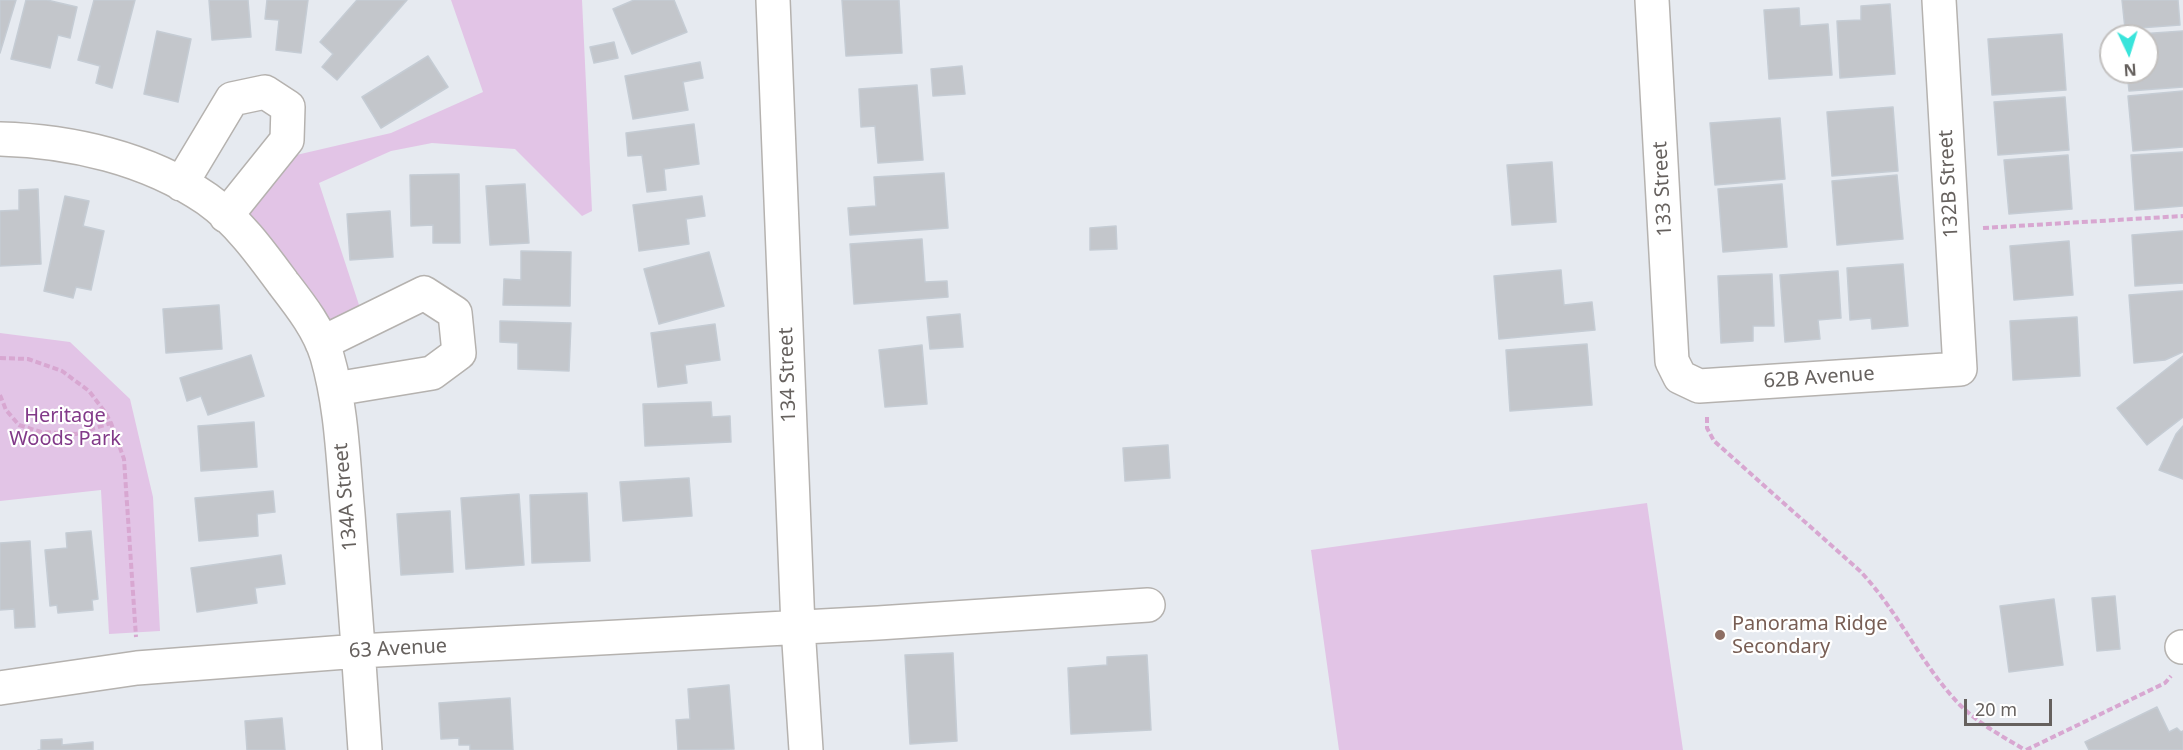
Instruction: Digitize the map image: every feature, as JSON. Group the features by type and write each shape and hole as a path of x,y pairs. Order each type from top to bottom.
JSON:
{"street":[{"name":"134 Street","path":"773,0 798,627 806,750"},
{"name":"133 Street","path":"1652,0 1672,361 1680,377"},
{"name":"132B Street","path":"1939,0 1960,369"},
{"path":"181,184 232,99 265,92 288,107 287,140 226,216"},
{"name":"134A Street","path":"0,140 30,140 80,147 123,159 181,184 208,200 242,230 309,317 327,354 339,404 365,750"},
{"path":"322,343 424,293 455,313 459,353 432,373 335,388"},
{"name":"62B Avenue","path":"1680,377 1699,386 1960,369"},
{"name":"63 Avenue","path":"0,688 137,668 359,651 1148,605"}],"path":[{"path":"1973,229 2183,216"},
{"path":"0,358 28,359 62,371 89,391 111,423 124,459 136,642"},
{"path":"0,395 6,410 19,425 41,432 76,434 111,423"},
{"path":"1707,407 1707,428 1714,441 1860,571 1876,588 1960,705 1987,728 2026,750 2164,683 2180,654"}],"green space":[{"path":"451,0 582,0 592,211 582,216 515,149 432,143 391,151 319,183 360,308 328,327 237,215 292,156 391,133 483,92"},
{"name":"Heritage Woods Park","path":"0,333 70,342 130,399 153,497 160,631 109,634 101,490 0,501"},
{"path":"1647,503 1683,750 1339,750 1311,550"}],"building":[{"path":"0,0 16,0 0,53"},
{"path":"26,0 47,0 77,7 70,38 58,35 50,68 11,59"},
{"path":"94,0 135,0 112,88 96,83 100,66 78,60"},
{"path":"209,0 248,0 251,37 212,40"},
{"path":"267,0 308,0 301,53 276,50 279,20 265,19"},
{"path":"357,0 407,0 337,80 322,67 333,54 320,42"},
{"path":"634,0 674,0 687,32 632,54 613,9"},
{"path":"842,0 899,0 902,53 846,56"},
{"path":"2122,0 2178,0 2180,25 2159,27 2159,24 2124,24"},
{"path":"1890,4 1895,74 1840,78 1837,21 1861,20 1861,6"},
{"path":"1799,8 1800,26 1828,24 1832,75 1769,79 1764,10"},
{"path":"157,31 191,39 178,102 144,94"},
{"path":"2183,31 2183,87 2129,91 2128,84 2159,84 2159,33"},
{"path":"2062,34 2066,90 1992,95 1988,39"},
{"path":"614,42 618,58 594,63 590,47"},
{"path":"428,56 448,87 381,128 362,97"},
{"path":"700,62 703,78 683,82 688,110 633,119 625,76"},
{"path":"962,66 965,94 933,96 931,69"},
{"path":"917,85 923,160 878,163 875,126 861,127 859,89"},
{"path":"2183,91 2183,147 2133,151 2128,96"},
{"path":"2065,97 2069,150 1998,155 1994,102"},
{"path":"1893,107 1898,171 1832,176 1827,112"},
{"path":"1780,118 1785,179 1715,185 1710,123"},
{"path":"694,124 699,164 664,169 666,190 647,192 642,155 628,156 626,133"},
{"path":"2183,152 2183,206 2135,210 2131,155"},
{"path":"2068,155 2072,209 2009,214 2004,160"},
{"path":"1552,162 1556,222 1512,225 1507,165"},
{"path":"944,173 948,228 850,235 848,208 876,206 874,177"},
{"path":"459,174 460,243 433,243 433,225 411,226 410,175"},
{"path":"1897,175 1903,239 1837,245 1832,181"},
{"path":"525,184 529,243 490,245 486,186"},
{"path":"1782,184 1787,247 1723,252 1718,189"},
{"path":"38,189 41,264 0,266 0,211 19,210 19,190"},
{"path":"65,196 89,201 83,226 104,231 91,290 76,287 73,298 44,291"},
{"path":"702,196 705,216 686,219 689,244 639,251 633,205"},
{"path":"390,211 393,257 350,260 347,214"},
{"path":"1116,226 1117,249 1090,250 1090,228"},
{"path":"2183,231 2183,283 2135,286 2132,235"},
{"path":"922,239 925,282 947,281 948,297 854,304 850,244"},
{"path":"2069,241 2073,295 2014,300 2010,246"},
{"path":"521,251 571,252 570,306 503,305 504,279 521,280"},
{"path":"709,252 724,306 659,324 644,269"},
{"path":"1903,264 1908,326 1872,329 1871,318 1850,320 1847,268"},
{"path":"1561,270 1564,305 1592,302 1595,330 1499,339 1494,276"},
{"path":"1838,271 1841,318 1818,320 1820,339 1785,342 1780,275"},
{"path":"1772,274 1774,326 1753,326 1753,341 1721,343 1718,276"},
{"path":"2183,291 2183,352 2165,360 2134,363 2129,295"},
{"path":"219,305 222,349 166,353 163,309"},
{"path":"960,314 963,347 930,349 927,317"},
{"path":"2077,317 2080,376 2013,380 2010,321"},
{"path":"500,321 571,323 569,371 518,369 518,343 500,342"},
{"path":"715,324 720,360 685,365 687,383 658,387 651,333"},
{"path":"1587,344 1592,405 1510,411 1506,350"},
{"path":"922,345 927,404 885,407 879,350"},
{"path":"251,355 264,396 208,415 201,396 187,401 180,378"},
{"path":"2183,356 2183,417 2147,445 2117,408"},
{"path":"711,402 712,417 730,416 731,442 645,446 643,404"},
{"path":"254,422 257,467 201,471 198,426"},
{"path":"2183,426 2183,479 2159,470 2176,434"},
{"path":"1168,445 1170,478 1125,481 1123,448"},
{"path":"689,478 692,516 623,521 620,482"},
{"path":"273,491 275,512 257,514 258,536 199,541 195,498"},
{"path":"587,493 590,561 532,563 530,495"},
{"path":"519,494 524,565 466,569 461,498"},
{"path":"450,511 453,572 401,575 397,514"},
{"path":"91,531 98,599 92,600 93,610 58,613 57,605 50,606 45,550 67,548 66,533"},
{"path":"30,541 35,627 15,628 14,609 0,610 0,543"},
{"path":"281,555 285,584 255,588 257,603 197,612 191,568"},
{"path":"2115,596 2120,649 2097,651 2092,598"},
{"path":"2054,599 2063,665 2009,672 2000,606"},
{"path":"953,653 957,741 910,744 905,655"},
{"path":"1147,655 1151,730 1071,734 1068,668 1107,665 1107,657"},
{"path":"729,685 734,749 678,750 676,720 690,719 688,689"},
{"path":"510,698 513,750 470,750 470,745 459,745 459,738 441,739 439,703"},
{"path":"2157,707 2169,732 2177,728 2183,731 2183,750 2089,750 2085,742"},
{"path":"282,718 285,750 247,750 245,721"},
{"path":"62,739 62,745 93,742 93,750 41,750 41,740"}],"place":[{"name":"Panorama Ridge Secondary","path":"1720,635"}]}
